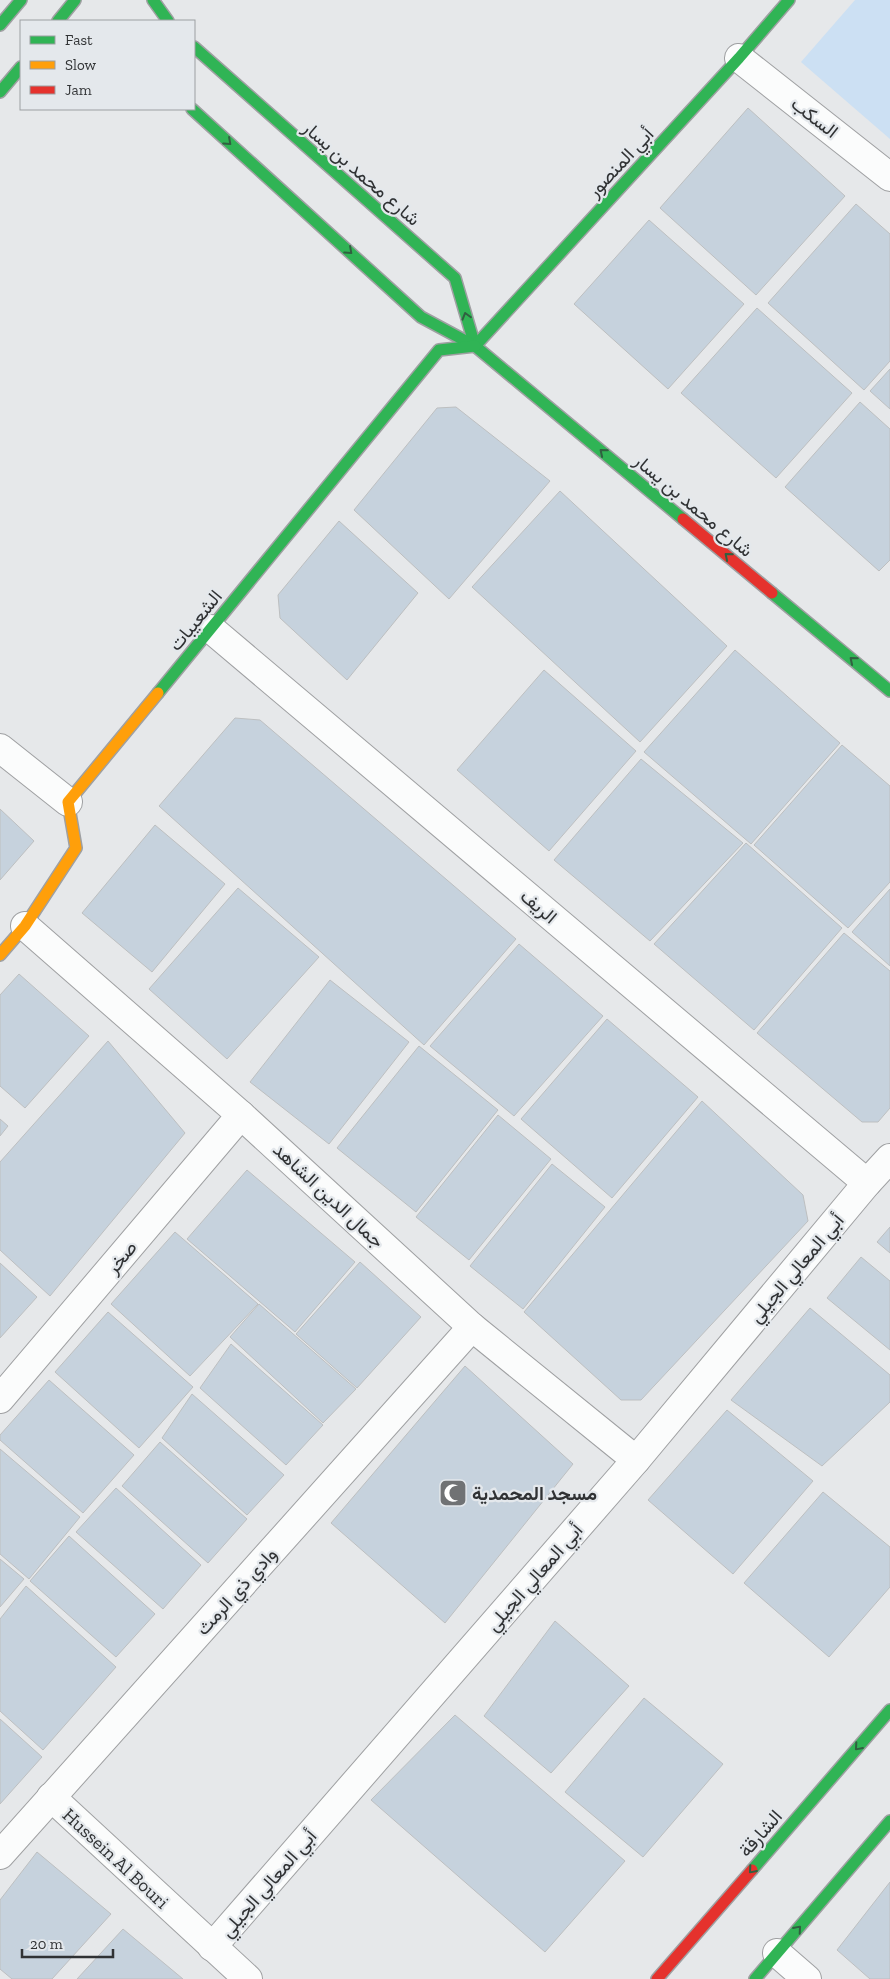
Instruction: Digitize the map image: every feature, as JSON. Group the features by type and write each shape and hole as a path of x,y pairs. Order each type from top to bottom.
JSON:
{"street":[{"path":"0,25 21,0"},
{"path":"59,20 75,0"},
{"path":"152,0 167,20"},
{"name":"أبي المنصور","path":"475,346 739,58 789,0"},
{"name":"شارع محمد بن يسار","path":"195,48 455,278 475,346"},
{"name":"السكب","path":"739,58 890,177"},
{"path":"0,92 20,68"},
{"name":"شارع محمد بن يسار","path":"193,110 421,317 475,346 890,691"},
{"name":"الشعيبات","path":"68,802 439,350 475,346"},
{"name":"الريف","path":"210,630 866,1183"},
{"path":"0,748 68,802 76,848 25,926 0,955"},
{"name":"جمال الدين الشاهد","path":"25,926 241,1115 472,1327 636,1460"},
{"name":"صخر","path":"0,1399 241,1115"},
{"name":"أبي المعالي الجيلي","path":"212,1947 636,1460 866,1183 890,1158"},
{"name":"وادي ذي الرمث","path":"0,1855 472,1327"},
{"name":"الشارقة","path":"657,1979 890,1710"},
{"name":"Hussein Al Bouri","path":"51,1797 248,1979"},
{"path":"755,1979 890,1821"},
{"path":"777,1953 807,1979"}],"shaded area":[{"path":"855,0 890,0 890,139 801,62"}],"building":[{"path":"748,108 845,196 756,295 660,208"},
{"path":"856,204 890,234 890,361 864,390 768,303"},
{"path":"649,220 744,304 668,389 574,304"},
{"path":"757,308 852,393 776,478 681,393"},
{"path":"890,369 890,409 870,391"},
{"path":"860,402 890,429 890,560 879,571 785,487"},
{"path":"456,407 550,481 449,599 354,510 437,408"},
{"path":"560,491 727,646 640,742 472,587"},
{"path":"339,521 418,593 347,680 280,618 278,595"},
{"path":"735,650 840,743 751,844 644,752"},
{"path":"544,670 636,751 549,851 457,770"},
{"path":"235,718 260,720 516,939 424,1045 159,806"},
{"path":"842,745 890,786 890,882 848,928 754,845"},
{"path":"641,759 743,843 650,941 554,860"},
{"path":"0,809 34,841 0,880"},
{"path":"155,825 225,884 152,972 82,913"},
{"path":"746,843 842,928 754,1030 654,944"},
{"path":"238,888 319,957 227,1059 149,989"},
{"path":"890,889 890,966 852,932"},
{"path":"844,933 890,971 890,1108 878,1122 862,1122 757,1033"},
{"path":"519,944 603,1016 514,1116 430,1046"},
{"path":"19,974 89,1036 25,1108 0,1086 0,995"},
{"path":"330,980 409,1042 329,1144 250,1082"},
{"path":"607,1019 698,1097 612,1198 521,1119"},
{"path":"108,1041 185,1133 50,1296 0,1250 0,1162"},
{"path":"419,1046 498,1110 416,1212 337,1148"},
{"path":"702,1101 803,1195 808,1221 641,1400 621,1400 524,1312"},
{"path":"498,1115 551,1159 469,1260 416,1217"},
{"path":"0,1119 8,1126 0,1136"},
{"path":"552,1164 605,1207 523,1309 470,1266"},
{"path":"247,1170 355,1262 295,1332 187,1239"},
{"path":"890,1227 890,1253 877,1242"},
{"path":"175,1232 258,1304 190,1376 111,1304"},
{"path":"861,1257 890,1281 890,1350 827,1298"},
{"path":"360,1262 421,1317 357,1388 296,1334"},
{"path":"0,1263 37,1297 0,1338"},
{"path":"259,1304 356,1389 323,1423 230,1337"},
{"path":"810,1308 890,1375 890,1402 822,1466 731,1400"},
{"path":"108,1312 193,1387 139,1448 55,1372"},
{"path":"231,1344 323,1425 286,1465 200,1388"},
{"name":"مسجد المحمدية","path":"465,1366 573,1464 445,1623 331,1523"},
{"path":"49,1380 134,1455 83,1513 0,1440 0,1435"},
{"path":"192,1394 284,1475 247,1515 162,1438"},
{"path":"727,1410 813,1481 733,1574 648,1500"},
{"path":"160,1442 247,1519 208,1563 122,1486"},
{"path":"0,1449 80,1517 29,1579 0,1554"},
{"path":"116,1488 201,1565 163,1609 76,1532"},
{"path":"823,1492 890,1547 890,1587 829,1657 744,1583"},
{"path":"69,1536 155,1614 116,1657 30,1581"},
{"path":"0,1559 24,1579 0,1607"},
{"path":"26,1586 116,1667 43,1750 0,1711 0,1619"},
{"path":"555,1621 629,1686 551,1773 484,1716"},
{"path":"644,1698 723,1764 643,1857 565,1792"},
{"path":"455,1715 625,1861 545,1952 371,1800"},
{"path":"0,1719 42,1757 0,1804"},
{"path":"37,1852 111,1914 52,1979 12,1979 0,1969 0,1900"},
{"path":"890,1882 890,1979 870,1979 837,1950"},
{"path":"123,1929 183,1979 77,1979"}],"traffic: fast":[{"path":"0,25 21,0"},
{"path":"59,20 75,0"},
{"path":"153,0 167,20"},
{"path":"475,346 739,58 789,0"},
{"path":"195,48 455,278 475,346 683,519"},
{"path":"0,92 20,68"},
{"path":"193,110 421,317 475,346"},
{"path":"158,693 439,350 475,346"},
{"path":"772,593 890,691"},
{"path":"752,1870 890,1710"},
{"path":"755,1979 890,1821"}],"traffic: slow":[{"path":"0,955 25,926 76,848 68,802 158,693"}],"traffic: jam":[{"path":"683,519 772,593"},
{"path":"657,1979 752,1870"}],"place":[{"name":"مسجد المحمدية","path":"453,1493"}]}
